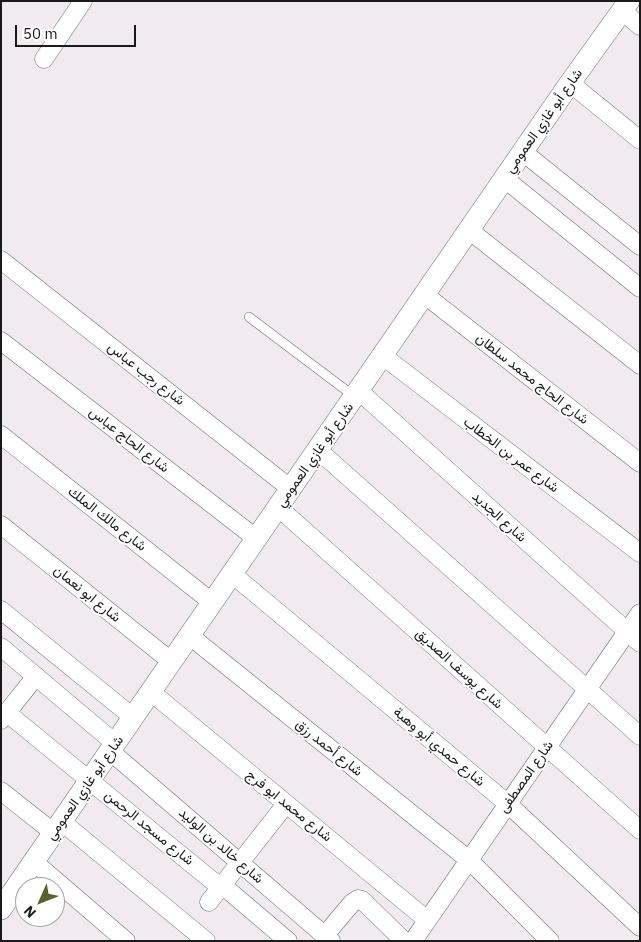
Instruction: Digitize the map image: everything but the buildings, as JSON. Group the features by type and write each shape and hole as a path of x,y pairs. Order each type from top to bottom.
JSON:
{"street":[{"path":"44,59 84,1"},
{"path":"625,6 640,26"},
{"name":"شارع أبو غازي العمومي","path":"5,895 34,862 570,83 625,6"},
{"path":"570,83 640,140"},
{"path":"523,152 640,246"},
{"path":"504,179 640,288"},
{"path":"469,230 640,365"},
{"name":"شارع رجب عباس","path":"1,260 291,489"},
{"name":"شارع الحاج محمد سلطان","path":"425,295 640,463"},
{"name":"شارع الحاج عباس","path":"1,342 257,539"},
{"name":"شارع عمر بن الخطاب","path":"383,356 640,553"},
{"name":"شارع الجديد","path":"357,394 633,637"},
{"name":"شارع مالك الملك","path":"1,435 213,603"},
{"path":"318,450 640,736"},
{"name":"شارع يوسف الصديق","path":"279,508 640,830"},
{"name":"شارع ابو نعمان","path":"1,525 172,662"},
{"name":"شارع حمدي أبو وهبة","path":"232,574 508,804 640,926"},
{"path":"1,610 134,718"},
{"name":"شارع المصطفى","path":"422,933 469,860 587,689 633,637 640,613"},
{"name":"شارع أحمد رزق","path":"190,636 469,860 550,941"},
{"name":"شارع خالد بن الوليد","path":"1,648 36,676 240,862 328,938"},
{"path":"4,717 36,676"},
{"name":"شارع محمد ابو فرج","path":"151,692 286,804 422,933"},
{"name":"شارع مسجد الرحمن","path":"4,717 90,780 288,941"},
{"path":"1,791 58,827 206,941"},
{"path":"208,902 286,804"},
{"path":"34,862 126,941"},
{"path":"328,938 352,903 358,899 362,900 404,941"}],"lane":[{"path":"249,317 357,394"}]}
